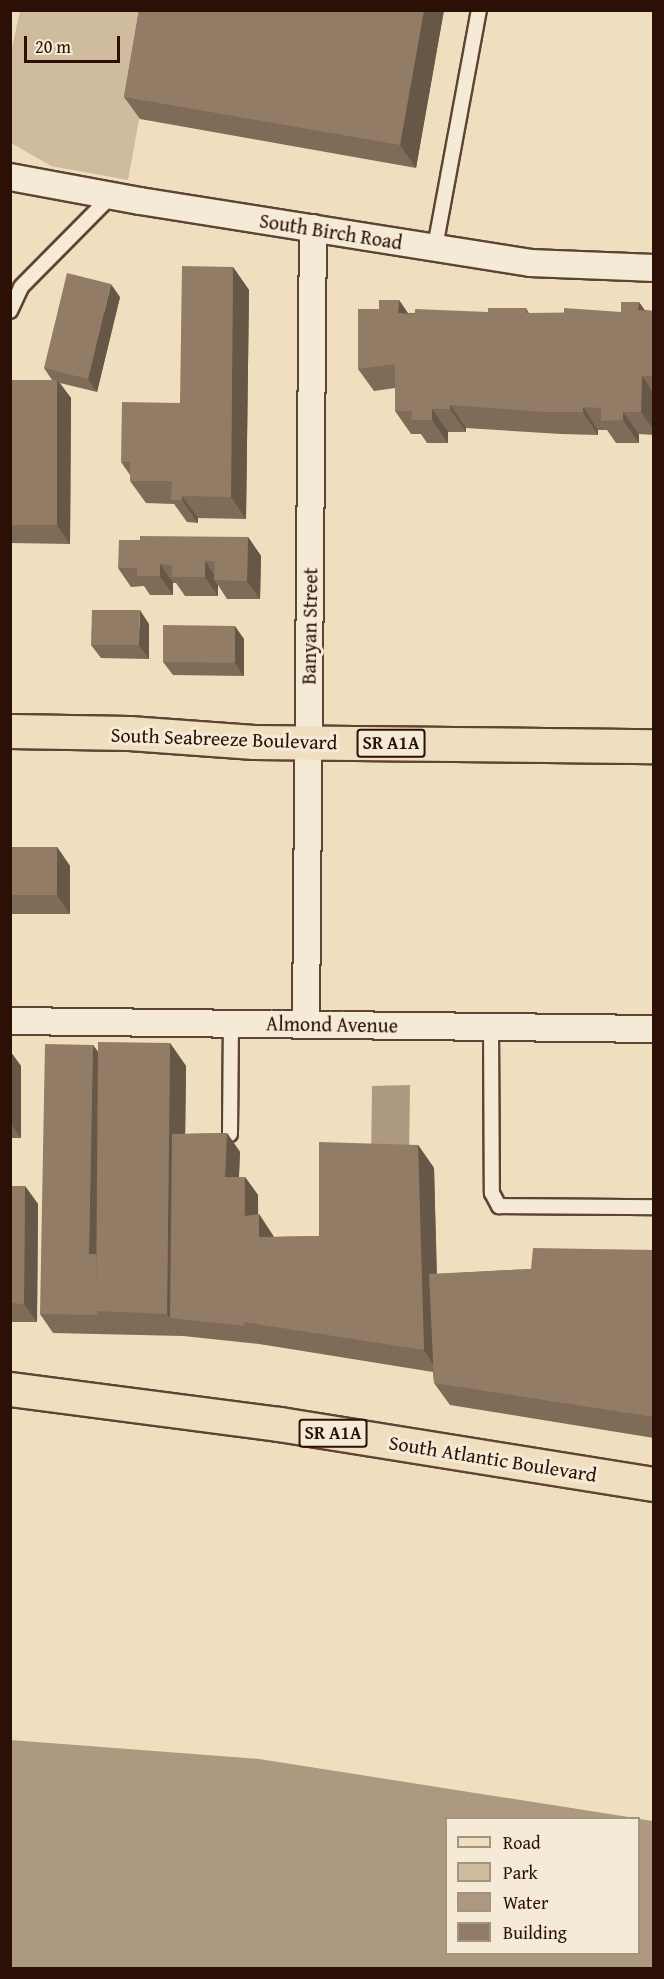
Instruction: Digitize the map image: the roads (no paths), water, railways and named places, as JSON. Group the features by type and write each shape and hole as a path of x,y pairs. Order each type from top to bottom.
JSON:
{"main road":[{"name":"South Seabreeze Boulevard","path":"10,731 308,742 654,746"},
{"name":"South Atlantic Boulevard","path":"10,1389 279,1424 654,1484"}],"street":[{"name":"South Birch Road","path":"10,177 111,196 553,266 654,268"},
{"name":"Banyan Street","path":"306,1024 313,228"},
{"name":"Almond Avenue","path":"10,1021 654,1029"}],"lane":[{"path":"435,248 479,10"},
{"path":"10,311 16,286 111,196"},
{"path":"230,1134 231,1023"},
{"path":"491,1027 492,1193 500,1206 654,1207"}],"water":[{"path":"410,1085 409,1160 371,1161 372,1086"},
{"path":"10,1740 259,1759 629,1817 445,1817 445,1955 640,1955 640,1819 653,1821 653,1968 11,1968"}]}
